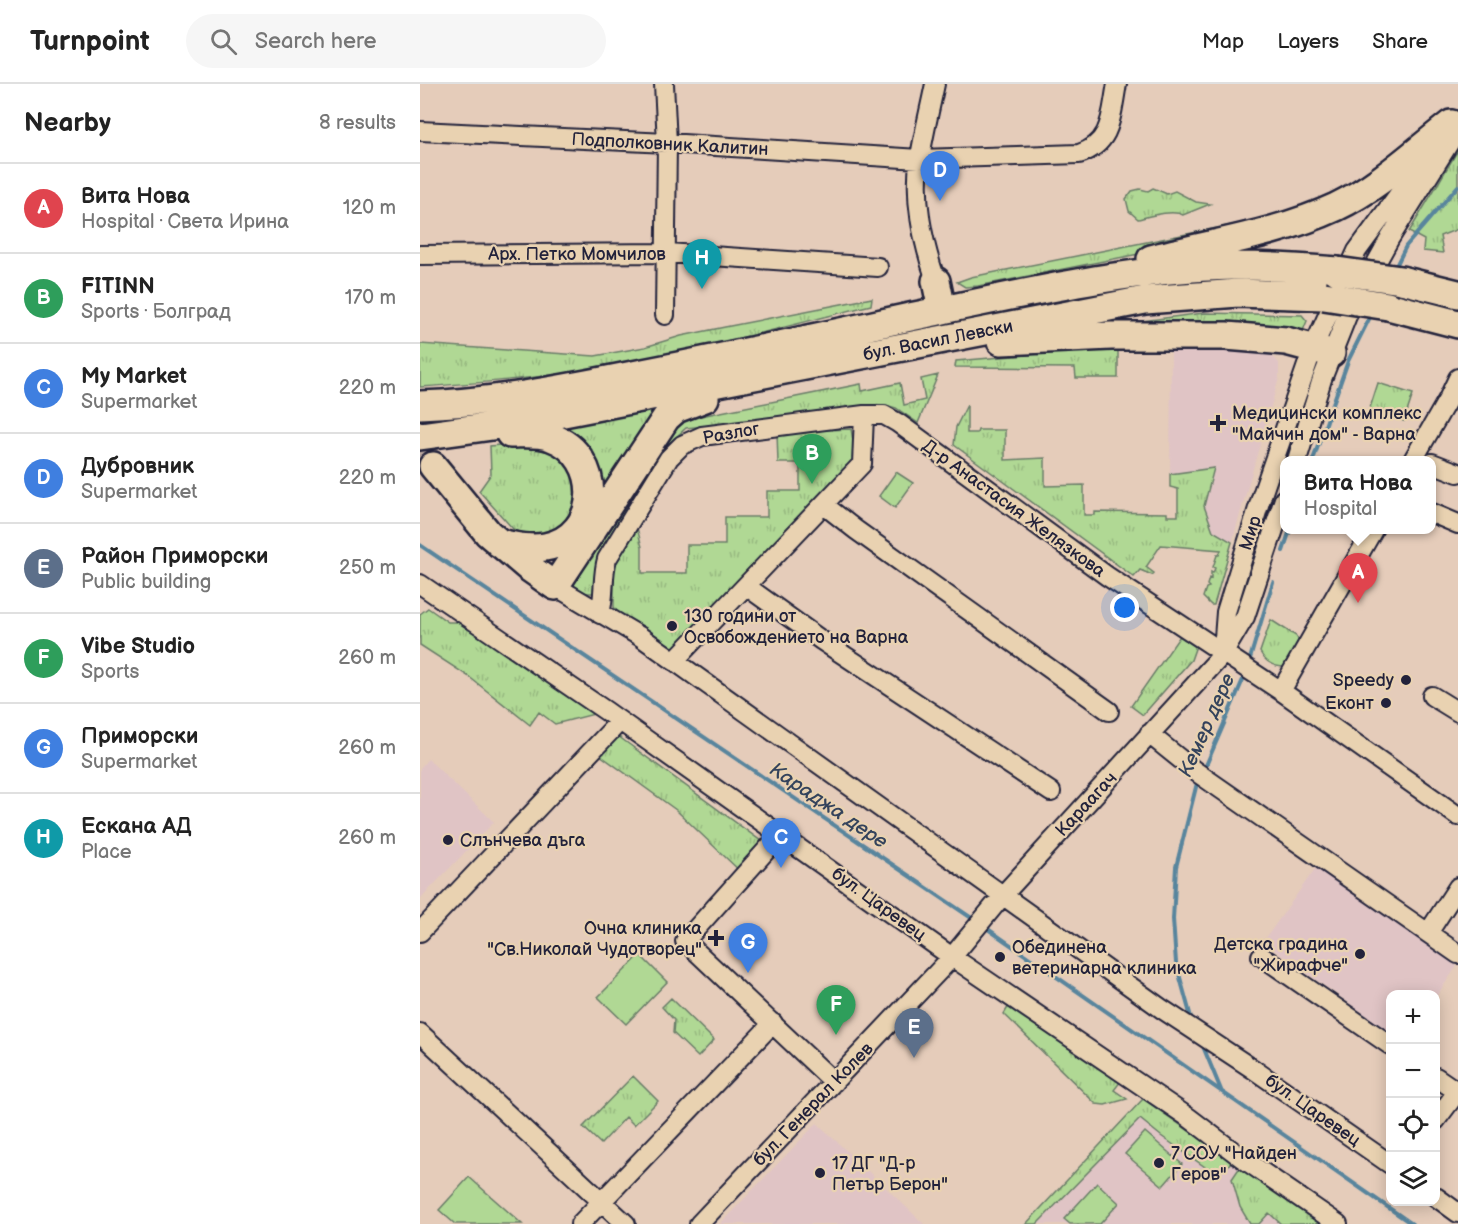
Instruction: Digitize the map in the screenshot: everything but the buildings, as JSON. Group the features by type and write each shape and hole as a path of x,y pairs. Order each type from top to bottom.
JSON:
{"highway":[{"path":"1024,293 1305,220 1337,207 1379,180 1456,123"},
{"name":"бул. Васил Левски","path":"420,405 465,402 556,390 1024,293 1204,267 1274,267 1337,271 1407,281 1458,294"},
{"path":"1407,281 1458,274"},
{"path":"936,281 942,310"},
{"name":"бул. Васил Левски","path":"430,435 507,424 1145,300 1238,294 1324,296 1388,306 1458,324"},
{"path":"910,345 1112,336 1197,335 1256,338 1286,342 1322,351"},
{"path":"433,466 498,542 555,586 669,413 684,405 771,374"},
{"path":"430,435 546,435 569,447 583,464 588,473 590,493 588,507 572,534 554,545 543,548 524,548 498,542"}],"street":[{"path":"664,84 666,143 664,315"},
{"path":"935,84 919,159 919,206 925,245 936,281"},
{"name":"Подполковник Калитин","path":"420,131 666,143 919,159 1079,154 1097,146 1110,123 1117,84"},
{"name":"Мир","path":"1223,654 1226,612 1263,492 1322,351 1357,251 1456,123"},
{"name":"Арх. Петко Момчилов","path":"420,255 666,253 878,267"},
{"name":"Мир","path":"1298,456 1322,351"},
{"path":"1424,456 1458,378"},
{"path":"674,661 861,464 864,415"},
{"name":"Разлог","path":"600,614 607,559 663,467 682,445 702,436 864,415 884,415 898,423"},
{"name":"Д-р Анастасия Желязкова","path":"898,423 1099,570 1281,692 1458,816"},
{"path":"1436,465 1458,473"},
{"path":"824,505 1109,711"},
{"name":"Мир","path":"1223,654 1245,617 1280,511"},
{"path":"1436,515 1458,524"},
{"path":"1281,692 1371,534"},
{"name":"бул. Царевец","path":"420,584 780,835 956,952 1242,1158 1338,1224"},
{"name":"бул. Царевец","path":"555,586 641,637 998,902 1229,1053 1386,1161"},
{"path":"746,586 821,640 1052,792"},
{"name":"Караагач","path":"956,952 998,902 1223,654"},
{"path":"1432,696 1458,711"},
{"path":"420,932 620,722"},
{"path":"1149,734 1199,774 1458,954"},
{"path":"780,835 685,941 834,1082"},
{"path":"1428,933 1458,887"},
{"name":"бул. Генерал Колев","path":"699,1224 956,952"},
{"path":"1261,956 1389,1044"},
{"path":"580,1224 773,1023"},
{"path":"420,1033 626,1224"},
{"path":"1440,1080 1458,1092 1440,1115"},
{"path":"1440,1200 1458,1213"}],"shaded area":[{"name":"Медицински комплекс \"Майчин дом\" - Варна","path":"1222,346 1268,352 1279,363 1279,378 1232,542 1213,531 1204,506 1214,469 1170,474 1171,347"},
{"name":"Слънчева дъга","path":"428,759 494,822 420,899 420,768"},
{"name":"Детска градина \"Жирафче\"","path":"1317,866 1457,966 1440,991 1386,990 1386,1029 1263,942"},
{"name":"7 СОУ \"Найден Геров\"","path":"1143,1099 1321,1224 1026,1224"},
{"name":"17 ДГ \"Д-р Петър Берон\"","path":"817,1123 924,1224 720,1224"}],"green space":[{"path":"1458,150 1458,229 1440,236 1443,253 1423,251 1424,240 1409,232"},
{"path":"1153,188 1167,194 1175,191 1196,202 1210,204 1183,215 1168,213 1138,219 1129,211 1126,199 1132,191 1140,189 1148,191"},
{"path":"1267,218 1174,247 978,286 965,287 957,282 971,277"},
{"path":"872,298 871,305 730,341 623,364 546,376 420,387 420,344 595,356 645,347 681,336"},
{"path":"1204,313 1302,315 1307,321 1302,333 1094,327"},
{"path":"1118,347 1118,378 1076,378 1075,368 955,367 956,361"},
{"path":"938,375 918,423 896,408 889,406 686,428 662,450 597,557 596,593 583,593 571,585 676,421 861,384 862,391 900,383 904,405 925,400 921,379"},
{"path":"1378,383 1413,394 1404,421 1369,411"},
{"path":"967,405 967,433 977,433 978,430 1005,430 1005,460 1045,458 1045,486 1084,485 1084,515 1095,515 1095,512 1167,513 1167,516 1178,516 1178,489 1170,487 1170,474 1214,468 1204,506 1213,531 1232,542 1214,605 1203,597 1206,588 1209,587 1207,585 1209,578 1211,579 1211,572 1213,573 1217,555 1221,550 1161,545 1146,567 1154,573 1152,575 1140,570 1134,577 954,445 956,427"},
{"path":"657,407 658,411 592,513 567,432 559,424"},
{"path":"851,429 856,459 674,649 620,616 614,607 614,563 636,524 642,547 642,573 687,573 687,545 725,545 725,517 767,517 767,491 800,491 800,463 778,463 777,432"},
{"path":"533,437 576,468 578,502 565,527 529,539 514,530 479,491 491,474 490,446 520,443"},
{"path":"896,472 913,483 895,508 879,496"},
{"path":"428,608 448,622 477,622 606,711 555,724 539,712 530,725 468,676 420,645 420,614"},
{"path":"1271,620 1296,636 1300,643 1290,662 1283,667 1269,663 1260,652"},
{"path":"1182,633 1197,643 1191,660 1143,715 1131,706"},
{"path":"611,731 769,847 745,876 676,810 593,750"},
{"path":"640,955 667,982 626,1024 598,997"},
{"path":"671,998 714,1040 698,1057 673,1033 674,1020 662,1007"},
{"path":"1013,999 1121,1081 1114,1090 1127,1099 1105,1105 1096,1104 1004,1014"},
{"path":"633,1076 658,1101 634,1125 626,1117 601,1144 583,1127"},
{"path":"1143,1099 1232,1161 1226,1168 1208,1169 1140,1119 1037,1224 1026,1224"},
{"path":"1145,1132 1182,1164 1163,1186 1125,1154"},
{"path":"1240,1167 1321,1224 1281,1224 1269,1213 1259,1224 1250,1224 1240,1207 1232,1179"},
{"path":"469,1177 522,1224 455,1224 439,1210"},
{"path":"1097,1183 1119,1203 1100,1224 1070,1224 1064,1219"}],"waterway":[{"name":"Кемер дере","path":"1395,268 1406,246 1458,186"},
{"name":"Кемер дере","path":"1314,456 1348,361 1371,315"},
{"name":"Кемер дере","path":"1283,551 1289,534"},
{"name":"Караджа дере","path":"420,545 976,921"},
{"name":"Кемер дере","path":"1249,662 1273,582"},
{"name":"Кемер дере","path":"1204,770 1245,675"},
{"name":"Кемер дере","path":"1192,1021 1176,963 1173,919 1176,867 1198,779"},
{"name":"Караджа дере","path":"985,927 1412,1224"},
{"name":"Кемер дере","path":"1202,1044 1221,1090"}],"tunnel":[{"path":"420,451 433,466"}],"place":[{"name":"Дубровник","path":"940,201"},
{"name":"Ескана АД","path":"702,289"},
{"name":"Медицински комплекс \"Майчин дом\" - Варна","path":"1218,423"},
{"name":"FITINN","path":"812,484"},
{"name":"Вита Нова","path":"1358,603"},
{"name":"130 години от Освобождението на Варна","path":"672,626"},
{"name":"Speedy","path":"1406,680"},
{"name":"Еконт","path":"1386,703"},
{"name":"Слънчева дъга","path":"448,840"},
{"name":"My Market","path":"781,868"},
{"name":"Очна клиника \"Св.Николай Чудотворец\"","path":"716,938"},
{"name":"Детска градина \"Жирафче\"","path":"1360,954"},
{"name":"Обединена ветеринарна клиника","path":"1000,957"},
{"name":"Приморски","path":"748,973"},
{"name":"Vibe Studio","path":"836,1035"},
{"name":"Район Приморски","path":"914,1058"},
{"name":"7 СОУ \"Найден Геров\"","path":"1159,1163"},
{"name":"17 ДГ \"Д-р Петър Берон\"","path":"820,1173"}]}
